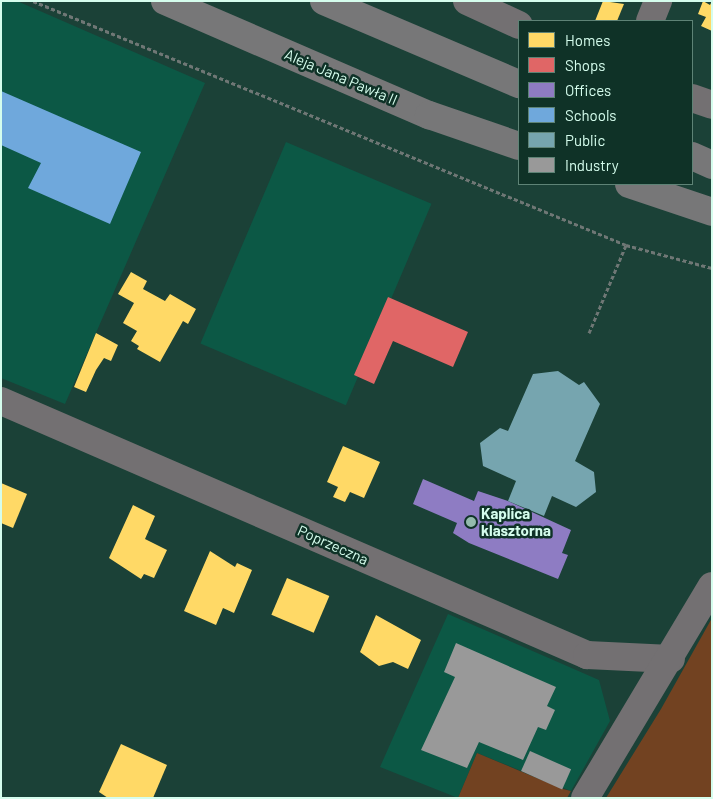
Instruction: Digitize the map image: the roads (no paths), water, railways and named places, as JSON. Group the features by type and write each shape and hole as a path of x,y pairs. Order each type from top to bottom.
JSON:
{"main road":[{"name":"Aleja Jana Pawła II","path":"165,1 430,114 518,146"},
{"path":"324,1 518,84"},
{"path":"693,156 712,165"},
{"path":"632,185 712,212"}],"street":[{"path":"467,1 518,25"},
{"path":"650,20 658,1"},
{"path":"693,98 712,106"},
{"name":"Poprzeczna","path":"1,400 587,655 671,659"},
{"path":"585,798 671,659 712,586"}],"place":[{"name":"Kaplica klasztorna","path":"471,522"}]}
